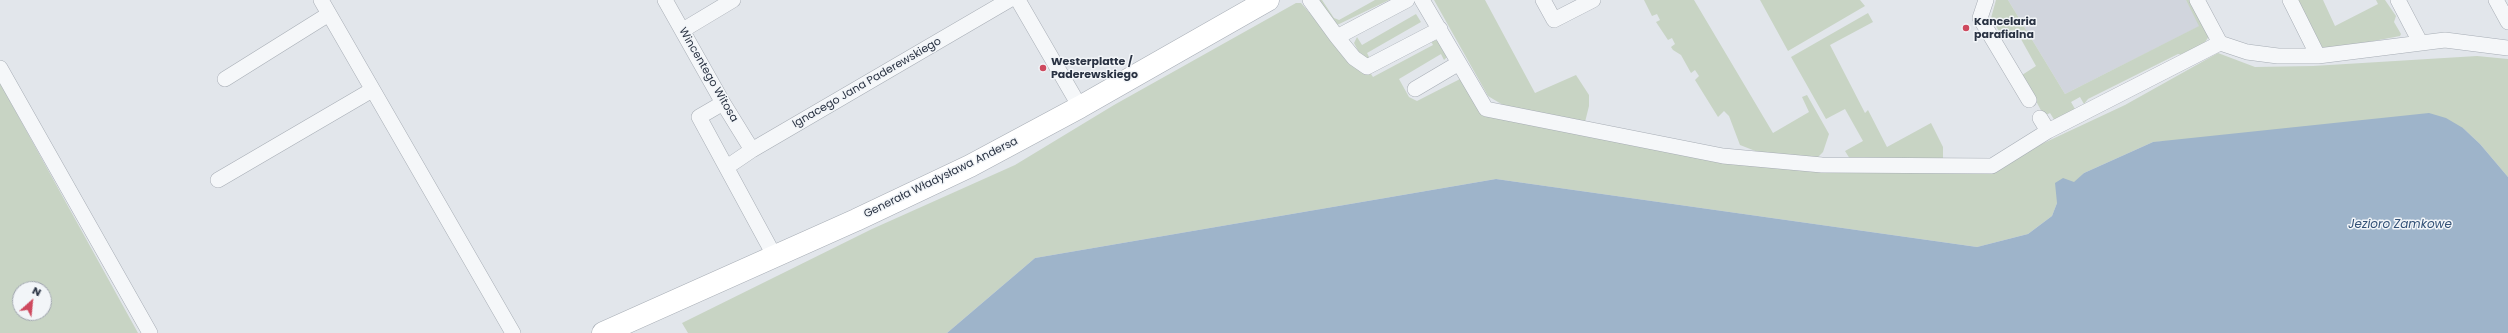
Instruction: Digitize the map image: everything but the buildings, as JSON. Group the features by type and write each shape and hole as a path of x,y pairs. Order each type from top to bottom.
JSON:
{"main road":[{"name":"Generała Władysława Andersa","path":"603,333 920,190 1080,107 1268,0"}],"street":[{"path":"321,0 513,333"},
{"name":"Wincentego Witosa","path":"665,0 723,103 752,150"},
{"path":"683,30 708,6 733,0"},
{"name":"Ignacego Jana Paderewskiego","path":"727,167 752,150 1009,0"},
{"path":"1018,0 1080,107"},
{"path":"1310,0 1354,58 1367,67 1440,29"},
{"path":"1337,37 1407,0"},
{"path":"1422,0 1486,109 1723,156 1822,165 1992,166 2048,131 2220,43"},
{"path":"1543,0 1554,20 1593,0"},
{"path":"1986,0 1980,18 2029,100"},
{"path":"2197,0 2220,43 2247,52 2270,55 2318,56 2445,40 2508,48"},
{"path":"2290,0 2318,56"},
{"path":"2398,0 2420,42"},
{"path":"2496,0 2508,22"},
{"path":"225,79 329,14"},
{"path":"1415,89 1459,63"},
{"path":"0,68 150,333"},
{"path":"218,180 372,90"},
{"path":"723,103 699,118 727,167 774,257"},
{"path":"2040,118 2048,131"}],"shaded area":[{"path":"2008,0 2186,0 2200,26 2065,94"}],"green space":[{"path":"1317,0 1322,0 1334,18 1339,20 1375,0 1389,0 1335,26"},
{"path":"1434,0 1485,0 1535,93 1576,75 1589,95 1589,106 1585,122 1503,105 1488,96"},
{"path":"1644,0 1694,0 1773,133 1809,112 1802,97 1807,95 1829,134 1823,152 1817,158 1758,152 1740,145 1729,116 1724,111 1718,117 1695,80 1699,76 1695,70 1691,73 1681,55 1673,50 1671,47 1675,44 1672,38 1668,40 1656,22 1660,20 1657,14 1652,16"},
{"path":"1760,0 1860,0 1865,6 1788,51"},
{"path":"1996,0 2008,0 2065,94 2199,26 2186,0 2190,0 2209,36 2204,44 2183,55 2178,54 2088,99 2084,104 2080,97 2071,102 2075,109 2055,121 2050,113 2044,116 2022,75 2036,66 2017,32 2003,38 1991,18"},
{"path":"2294,0 2323,0 2335,26 2378,4 2376,0 2385,0 2396,16 2394,22 2401,34 2400,36 2321,51"},
{"path":"1296,3 1301,3 1346,55 1369,71 1373,77 1433,45 1430,39 1438,41 1447,57 1444,60 1441,54 1399,79 1409,97 1417,101 1462,78 1484,116 1723,162 1984,171 2125,105 2218,53 2255,67 2313,66 2477,56 2508,59 2508,177 2480,144 2463,128 2153,142 2084,173 2057,203 2052,216 2028,234 1977,247 1496,179 1035,258 947,333 688,333 682,323 872,229 1015,165 1114,105"},
{"path":"1868,13 1873,22 1830,45 1865,113 1868,110 1887,147 1931,123 1943,147 1943,161 1850,159 1845,151 1863,141 1845,109 1826,119 1791,57"},
{"path":"1416,14 1421,22 1367,53 1371,61 1363,60 1354,43 1357,37 1362,45"},
{"path":"0,83 138,333 0,333"}],"water":[{"name":"Jezioro Zamkowe","path":"2429,113 2446,118 2463,128 2480,144 2508,177 2508,333 947,333 1035,258 1496,179 1977,247 2028,234 2052,216 2057,203 2055,183 2063,178 2074,182 2084,173 2153,142"}],"place":[{"name":"Kancelaria parafialna","path":"1966,28"},
{"name":"Westerplatte / Paderewskiego","path":"1043,68"}]}
